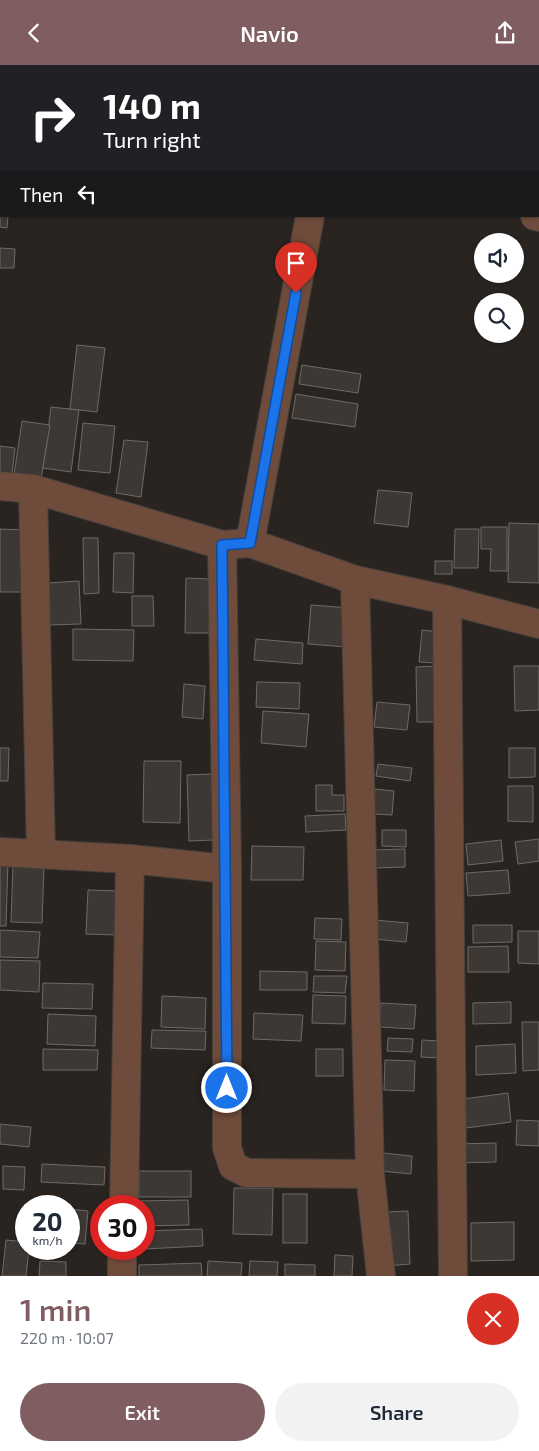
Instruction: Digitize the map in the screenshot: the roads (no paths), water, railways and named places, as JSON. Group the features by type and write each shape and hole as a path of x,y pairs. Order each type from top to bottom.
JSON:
{"street":[{"path":"250,543 310,217"},
{"path":"0,486 33,489 222,545 250,543 355,580 447,600 539,624"},
{"path":"33,489 40,854"},
{"path":"222,545 227,1148 233,1166 247,1173 370,1174"},
{"path":"355,580 370,1174 381,1276"},
{"path":"447,600 453,1276"},
{"path":"0,853 130,859 226,869"},
{"path":"124,1195 130,859"},
{"path":"122,1260 122,1276"}]}
